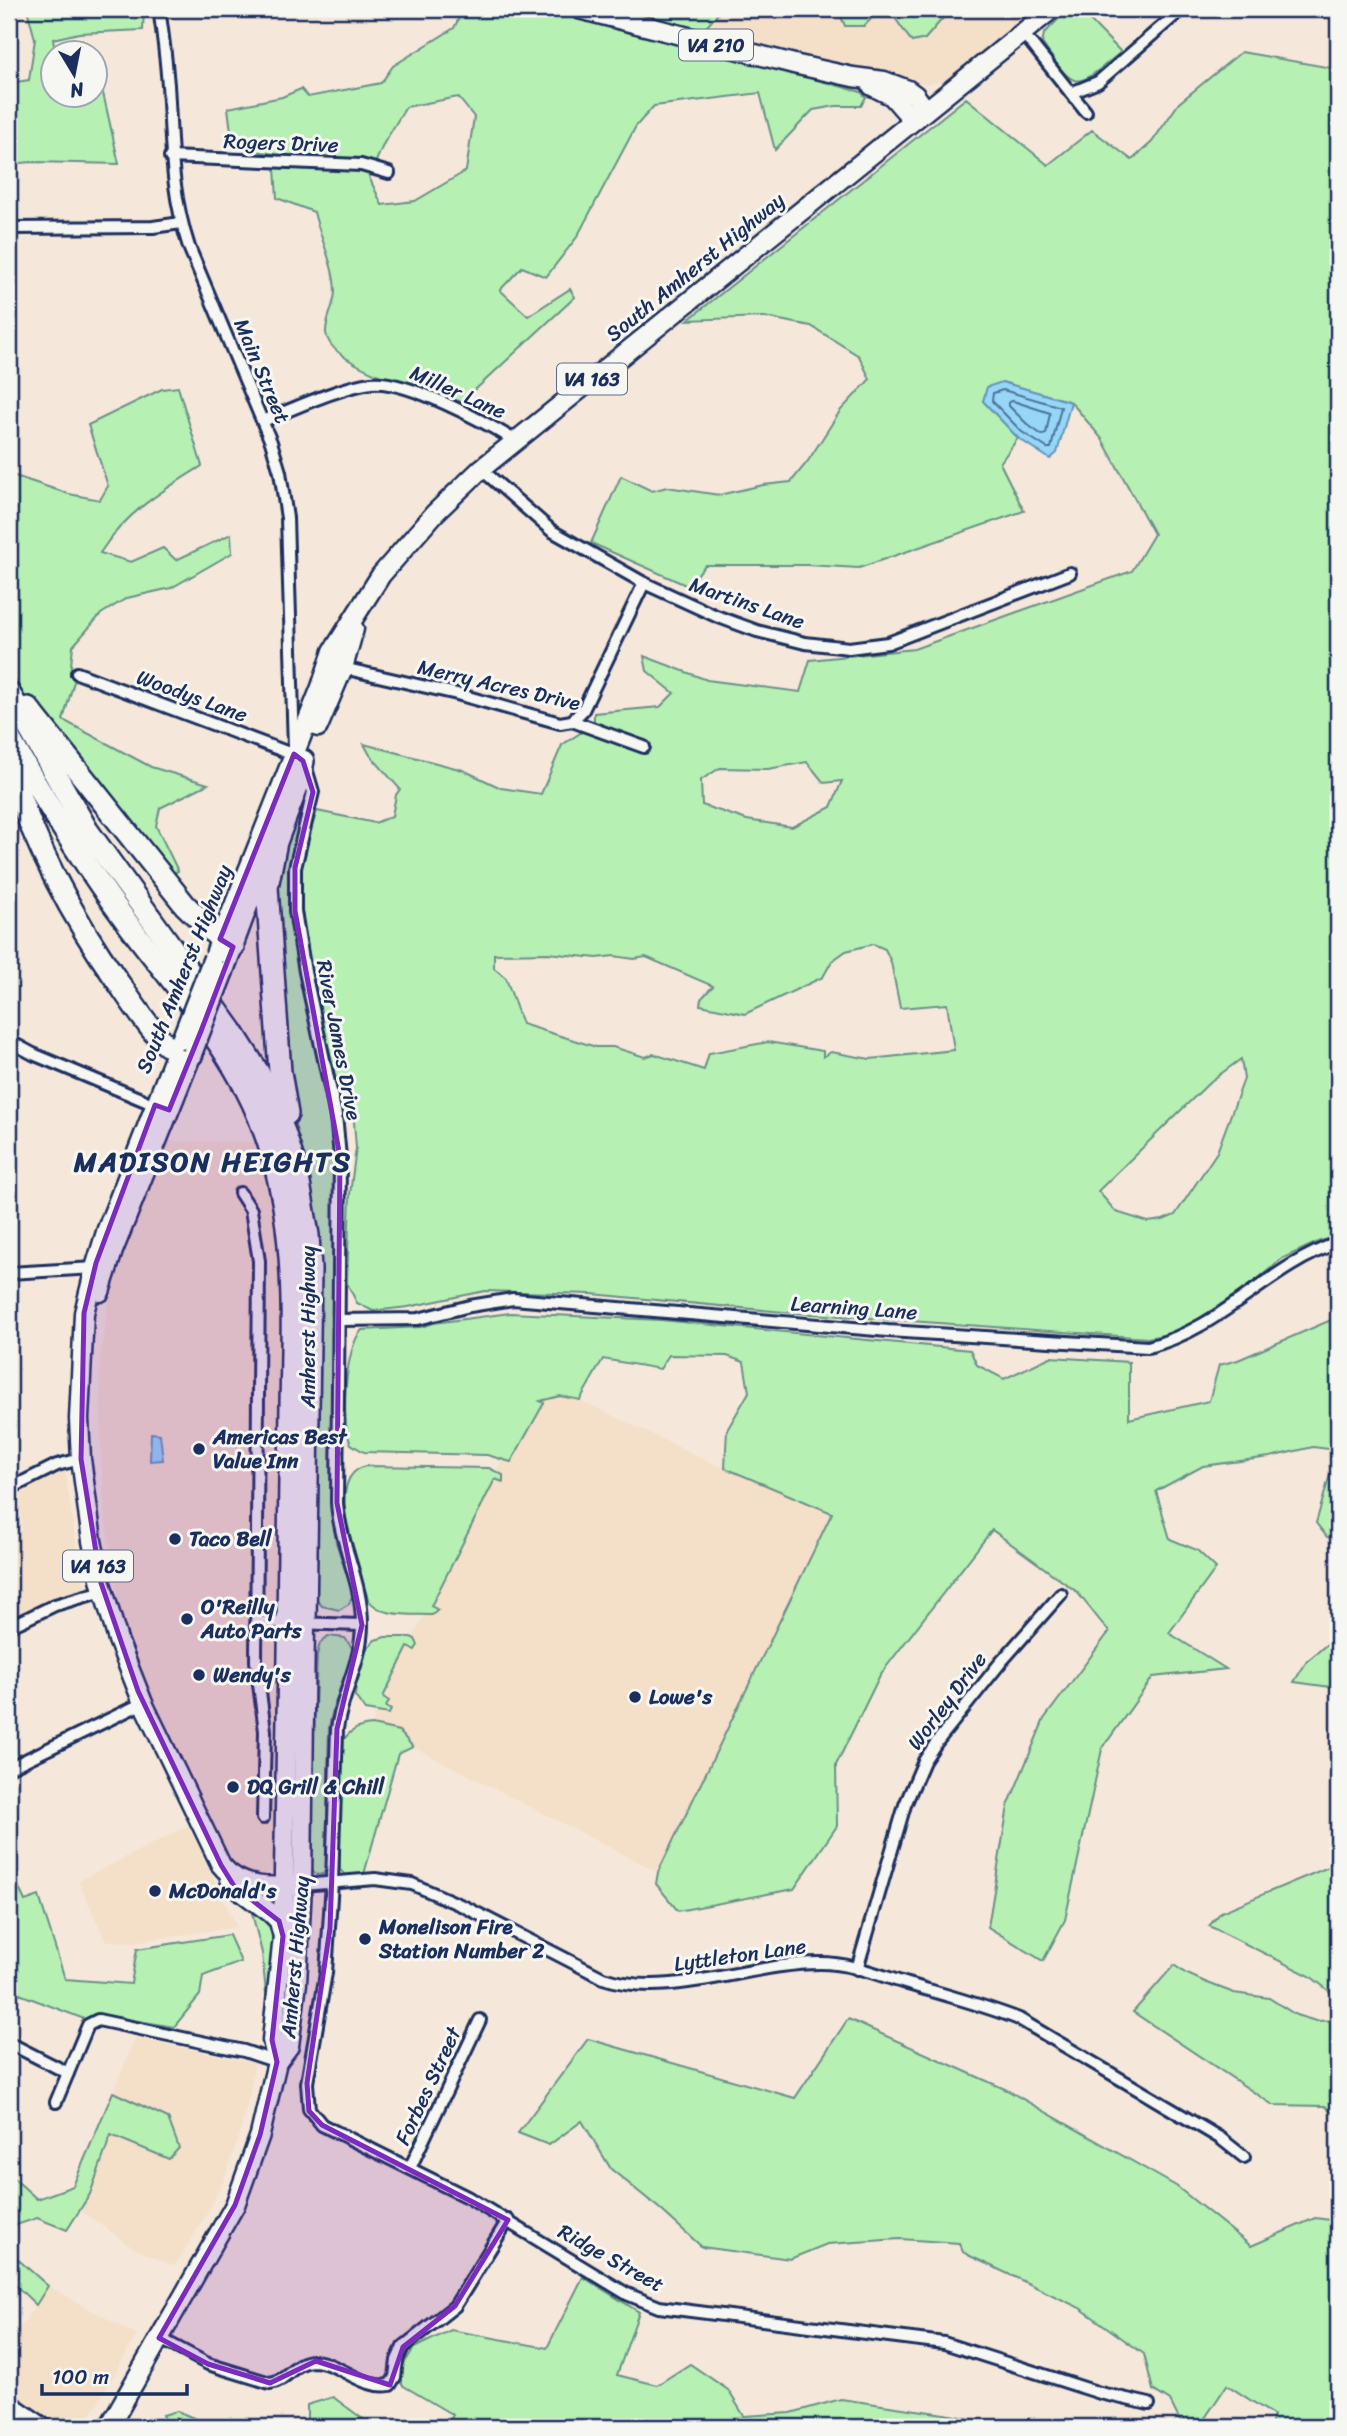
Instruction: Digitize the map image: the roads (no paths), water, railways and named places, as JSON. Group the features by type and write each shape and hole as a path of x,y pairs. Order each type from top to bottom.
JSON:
{"highway":[{"path":"9,680 21,700 223,954"},
{"name":"Amherst Highway","path":"9,693 86,830 232,1031 258,1072 277,1113 297,1172 308,1235 310,1269 296,1623"},
{"name":"Amherst Highway","path":"9,737 60,825 92,873 224,1051 253,1103 274,1160 288,1219 292,1286 296,1623"},
{"path":"297,1172 280,1072 267,887 276,842 299,781 299,757"},
{"path":"9,768 43,857 68,906 149,1027 167,1045 183,1047"}],"main road":[{"name":"VA 210","path":"579,9 706,43 901,86 915,95 920,115"},
{"name":"South Amherst Highway","path":"82,1352 113,1251 183,1047 223,954 299,757 333,651 381,575 455,492 481,469 1052,9"},
{"name":"South Amherst Highway","path":"299,757 343,668 359,612"},
{"name":"South Amherst Highway","path":"162,1107 107,1229 94,1268 84,1312 79,1419 81,1459 92,1541 118,1640 143,1703 221,1865 234,1886 279,1921 283,1936"},
{"name":"Amherst Highway","path":"278,2063 289,2046 297,1983 293,1886 296,1623"},
{"path":"227,1873 251,1884 293,1886"},
{"name":"Amherst Highway","path":"278,2063 272,2040 283,1936 293,1886"},
{"path":"109,2427 235,2205 260,2135 278,2063"}],"street":[{"name":"Main Street","path":"159,9 168,88 170,157 181,222 189,247 263,421 280,472 288,517 299,757"},
{"path":"1071,93 1098,82 1182,9"},
{"path":"1023,33 1086,112"},
{"name":"Rogers Drive","path":"170,157 361,165 389,173"},
{"path":"9,228 153,227 181,222"},
{"name":"Miller Lane","path":"263,421 359,386 383,383 431,398 516,440"},
{"name":"Martins Lane","path":"481,469 552,531 644,583 716,616 757,631 806,643 849,649 888,643 1070,573"},
{"path":"572,721 583,710 644,583"},
{"name":"Merry Acres Drive","path":"343,668 457,694 560,723 572,721 644,747"},
{"name":"Woodys Lane","path":"76,673 299,757"},
{"name":"River James Drive","path":"299,757 313,792 295,868 295,911 305,972 336,1115 340,1157 338,1521 356,1578 362,1625 361,1646 339,1714 337,1729 332,1882"},
{"path":"9,1041 33,1054 162,1107"},
{"path":"240,1193 251,1210 260,1264 256,1661 265,1731 263,1818"},
{"name":"Learning Lane","path":"340,1320 418,1319 491,1301 513,1299 900,1332 1148,1347 1170,1342 1189,1333 1298,1260 1338,1243"},
{"path":"9,1273 94,1268"},
{"path":"9,1489 57,1465 81,1459"},
{"path":"9,1627 55,1605 103,1591"},
{"name":"Worley Drive","path":"857,1969 905,1805 924,1761 993,1672 1061,1594"},
{"path":"257,1622 362,1625"},
{"path":"9,1768 143,1703"},
{"name":"Lyttleton Lane","path":"293,1886 375,1879 412,1884 465,1907 603,1978 616,1982 659,1986 817,1963 857,1969 1019,2019 1220,2138 1244,2157"},
{"name":"Ridge Street","path":"332,1882 327,1973 307,2083 309,2109 322,2125 508,2220 615,2287 659,2307 944,2343 1100,2393 1149,2404"},
{"path":"56,2102 88,2025 98,2020 244,2052 278,2063"},
{"name":"Forbes Street","path":"410,2168 480,2021"},
{"path":"9,2043 68,2073"},
{"path":"159,2338 208,2364 270,2383 278,2382 299,2365 316,2361 373,2384 390,2385 395,2377 397,2360 403,2347 450,2312 508,2220"},
{"path":"9,2403 44,2427"}],"water":[{"path":"1002,382 1071,402 1057,453 1050,459 1018,438 983,401 987,387"},
{"path":"151,1433 160,1434 163,1460 150,1461"}],"place":[{"name":"Americas Best Value Inn","path":"199,1449"},
{"name":"Taco Bell","path":"175,1539"},
{"name":"O'Reilly Auto Parts","path":"187,1619"},
{"name":"Wendy's","path":"199,1675"},
{"name":"Lowe's","path":"635,1697"},
{"name":"DQ Grill & Chill","path":"233,1787"},
{"name":"McDonald's","path":"155,1891"},
{"name":"Monelison Fire Station Number 2","path":"365,1939"}],"district":[{"name":"MADISON HEIGHTS","path":"213,1161"}]}
